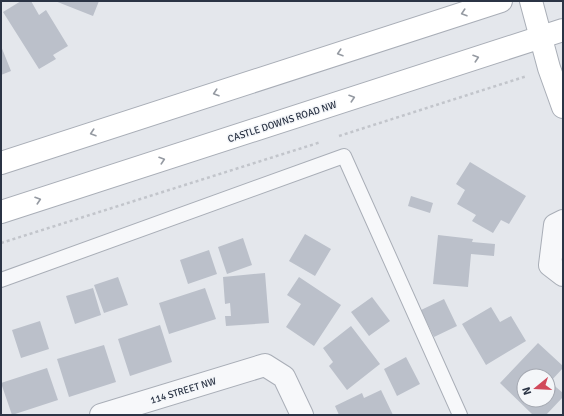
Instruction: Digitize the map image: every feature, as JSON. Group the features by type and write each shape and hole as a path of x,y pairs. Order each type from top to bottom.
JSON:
{"main road":[{"path":"1,163 501,1"},
{"path":"531,1 549,68 563,107"},
{"name":"CASTLE DOWNS ROAD NW","path":"1,212 563,30"}],"street":[{"path":"563,221 555,225 550,265 563,275"},
{"name":"114 STREET NW","path":"101,415 265,365 284,378 302,415"}],"lane":[{"path":"1,280 344,156 460,415"}],"path":[{"path":"332,138 549,68"},
{"path":"1,243 324,141"}],"building":[{"path":"21,1 31,1 39,15 46,10 68,46 53,55 56,59 39,69 3,12"},
{"path":"55,1 99,1 93,16"},
{"path":"1,46 11,71 1,75"},
{"path":"470,162 526,196 509,224 501,220 493,233 472,221 476,215 457,204 465,190 456,184"},
{"path":"411,196 433,203 430,213 408,206"},
{"path":"305,234 331,249 315,276 289,261"},
{"path":"438,235 473,239 472,242 495,244 494,256 471,254 468,287 433,284"},
{"path":"243,238 252,265 227,274 218,247"},
{"path":"209,250 217,274 188,284 180,260"},
{"path":"265,273 269,323 226,326 225,316 231,316 230,303 225,304 223,277"},
{"path":"118,277 128,305 104,313 94,285"},
{"path":"299,277 341,305 314,346 286,327 301,304 287,295"},
{"path":"93,288 101,315 75,324 66,296"},
{"path":"205,288 216,319 169,334 159,303"},
{"path":"372,297 390,321 369,336 351,312"},
{"path":"444,299 457,326 434,337 421,310"},
{"path":"491,307 500,322 511,316 526,341 486,365 462,324"},
{"path":"40,321 49,349 21,358 12,330"},
{"path":"160,325 172,362 130,376 118,339"},
{"path":"351,326 380,364 347,390 329,366 333,362 323,348"},
{"path":"538,343 563,366 563,368 556,376 556,368 516,368 516,399 500,383"},
{"path":"104,345 116,382 69,397 57,359"},
{"path":"406,357 420,384 397,396 384,369"},
{"path":"47,368 58,400 12,415 1,383"},
{"path":"556,387 563,393 563,397 556,404"},
{"path":"381,390 393,415 339,415 335,406 362,393 364,398"},
{"path":"526,408 553,408 546,415 533,415"}]}
